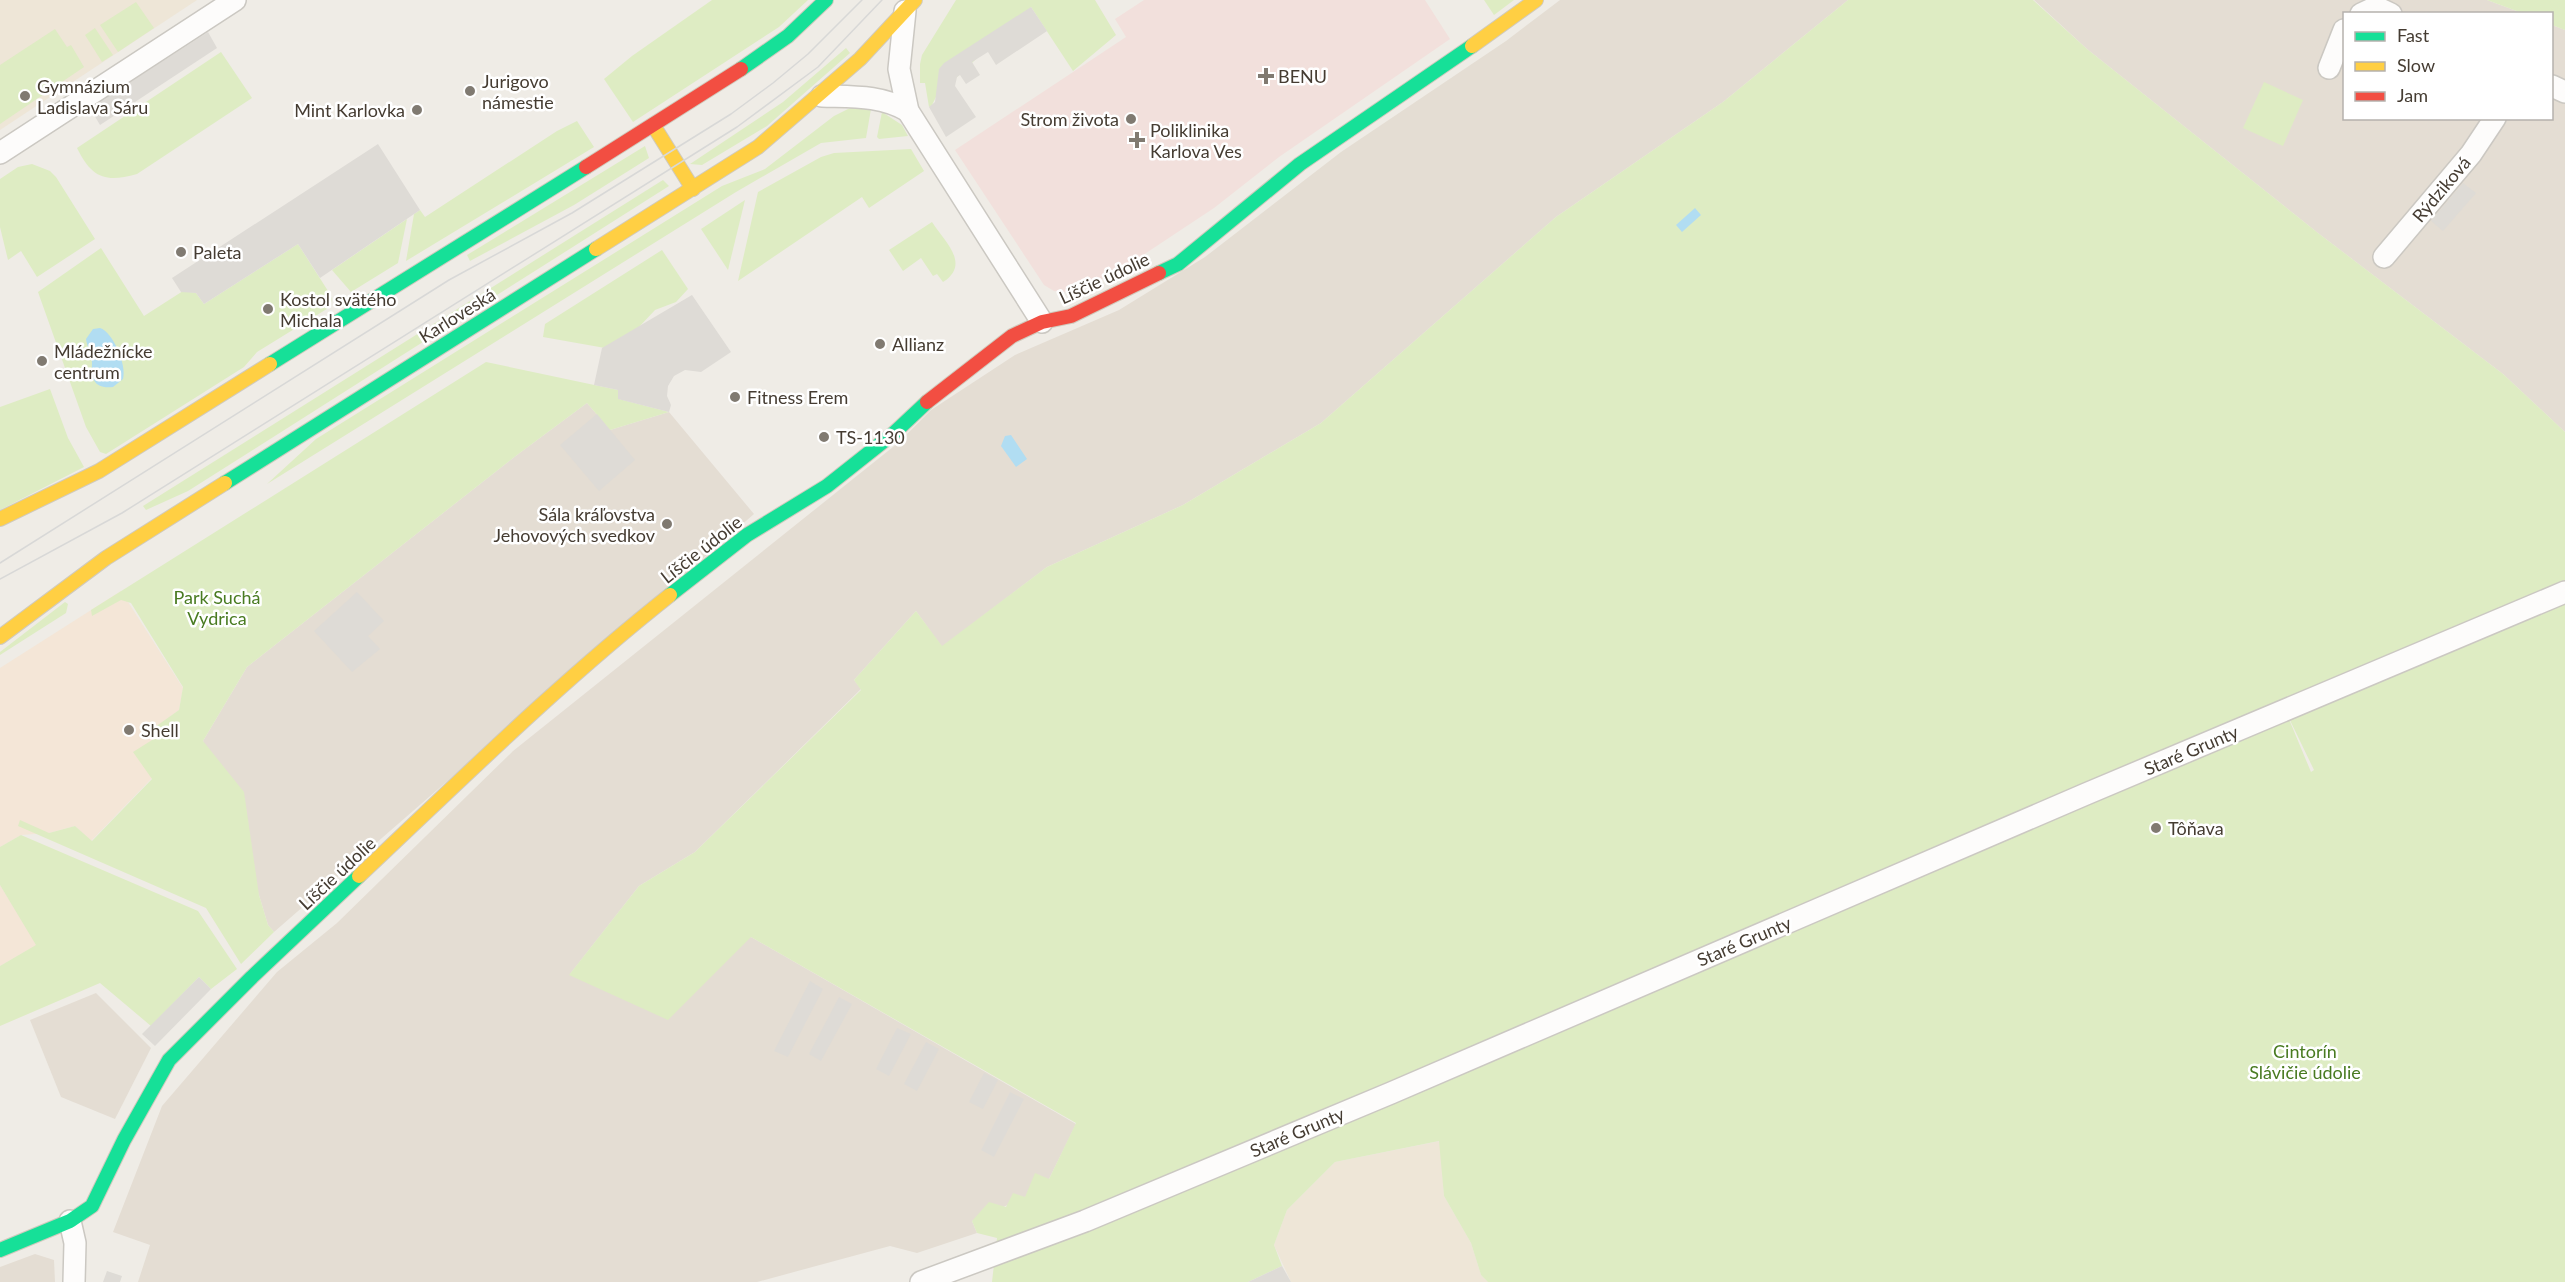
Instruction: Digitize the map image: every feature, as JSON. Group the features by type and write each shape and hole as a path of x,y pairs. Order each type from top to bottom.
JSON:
{"main road":[{"path":"0,519 99,471 653,125 757,59 788,36 826,0"},
{"name":"Líščie údolie","path":"0,1250 70,1221 92,1206 124,1140 169,1059 243,985 530,715 621,634 747,535 827,486 894,434 935,395 1012,336 1042,322 1071,316 1178,264 1300,164 1420,84 1536,0"},
{"name":"Karloveská","path":"0,637 106,558 758,147 822,96 910,6"},
{"path":"653,125 693,189"}],"street":[{"path":"0,153 235,0"},
{"path":"910,6 899,69 903,99 908,111 1042,322"},
{"path":"2365,12 2376,7 2387,12"},
{"path":"2329,68 2343,33"},
{"path":"822,96 878,99 896,104 908,111"},
{"name":"Rýdziková","path":"2384,257 2471,154 2494,120"},
{"name":"Staré Grunty","path":"921,1282 1085,1221 1391,1093 2085,794 2565,592"},
{"path":"70,1221 75,1243 74,1282"}],"shaded area":[{"name":"Gymnázium Ladislava Sáru","path":"0,0 197,0 0,130"},
{"name":"Poliklinika Karlova Ves","path":"1144,0 1425,0 1450,39 1279,157 1214,208 1128,265 1077,293 1054,291 1044,285 955,150 1126,37 1115,19"},
{"path":"1560,0 1848,0 1723,102 1556,217 1321,423 1183,505 1047,567 942,647 916,611 854,680 861,689 695,852 639,886 570,974 751,937 1076,1124 1049,1179 1025,1197 972,1221 977,1233 917,1253 890,1246 757,1282 138,1282 150,1245 113,1232 162,1106 277,972 337,923 513,751 898,443 931,410 1015,355 1119,310 1205,257 1341,152 1506,41"},
{"path":"2034,0 2487,0 2519,12 2343,12 2343,120 2553,120 2553,25 2565,30 2565,432 2503,374 2318,233 2087,49"},
{"path":"1031,7 1047,31 996,65 988,52 972,62 980,75 966,84 960,75 957,77 955,86 976,117 946,137 929,107 935,102 939,69 944,63"},
{"path":"208,32 217,48 100,125 90,108"},
{"path":"378,144 420,210 320,278 298,244 204,304 196,293 181,292 172,278"},
{"path":"2463,183 2476,193 2443,231 2431,221"},
{"path":"692,295 731,352 701,372 685,370 674,376 668,386 667,396 671,405 669,412 618,399 618,390 594,385 602,348"},
{"path":"587,403 610,430 669,412 754,514 274,932 268,925 203,741 247,667 517,455"},
{"path":"597,414 635,460 599,491 560,445"},
{"path":"121,591 183,688 179,710 156,727 160,734 152,778 91,841 75,826 49,833 21,835 0,847 0,668"},
{"path":"357,592 384,621 368,636 380,649 352,672 314,631"},
{"path":"0,885 37,945 0,966"},
{"path":"199,977 211,989 155,1046 142,1034"},
{"path":"810,981 823,989 788,1057 774,1051"},
{"path":"96,993 151,1048 115,1119 61,1097 30,1020"},
{"path":"839,997 852,1004 821,1061 809,1054"},
{"path":"897,1028 911,1034 889,1076 876,1069"},
{"path":"926,1042 939,1049 917,1091 904,1084"},
{"path":"984,1073 998,1080 983,1109 969,1102"},
{"path":"1010,1092 1024,1099 994,1157 981,1150"},
{"path":"1440,1141 1444,1196 1471,1243 1481,1275 1488,1282 1291,1282 1274,1245 1287,1210 1335,1162"},
{"path":"35,1254 54,1260 55,1282 0,1282 0,1267"},
{"path":"1282,1266 1291,1282 1248,1282"},
{"path":"107,1271 122,1276 120,1282 103,1282"}],"green space":[{"path":"712,0 808,0 779,27 633,122 604,79 632,56"},
{"path":"956,0 1095,0 1116,35 1073,71 1031,7 936,97 929,107 925,83 920,83 922,55"},
{"path":"1484,0 1514,0 1494,15"},
{"name":"Cintorín Slávičie údolie","path":"1848,0 2033,0 2087,49 2318,233 2503,374 2565,432 2565,1282 1488,1282 1481,1275 1471,1243 1444,1196 1439,1141 1335,1162 1287,1210 1274,1245 1282,1266 1248,1282 992,1282 997,1238 977,1233 972,1221 989,1202 1006,1207 1013,1193 1025,1197 1035,1173 1049,1179 1076,1123 751,937 668,1020 569,975 639,886 695,852 861,690 854,680 916,611 942,646 1047,567 1183,505 1321,423 1556,217 1723,102","holes":["2286,712 2314,770 2311,772"]},
{"path":"2487,0 2565,0 2565,30 2553,25 2553,12 2519,12"},
{"path":"136,2 154,28 118,52 100,25"},
{"path":"95,28 113,55 102,62 85,35"},
{"path":"55,29 67,47 71,45 84,67 0,124 0,65"},
{"path":"846,48 850,53 767,126 702,165 690,164 783,102"},
{"path":"221,52 252,98 137,174 108,178 94,172 88,166 77,148"},
{"path":"2264,82 2303,100 2283,146 2243,128"},
{"path":"852,107 870,107 871,109 866,138 821,143 736,192 267,484 316,439 722,186 765,169 834,116"},
{"path":"882,112 902,125 908,136 879,139 877,137"},
{"path":"577,121 594,147 406,261 414,214 420,210 425,217 557,131"},
{"path":"645,146 649,158 574,205 470,261 467,255"},
{"path":"911,149 924,171 869,208 862,197 738,281 758,192 821,157 834,153"},
{"path":"32,164 50,171 56,177 95,239 37,277 21,251 8,260 0,227 0,179 18,167"},
{"path":"663,180 669,186 188,491 146,510 143,506"},
{"path":"745,200 728,270 701,229"},
{"path":"407,219 398,263 351,292 332,270"},
{"path":"932,222 949,245 955,260 955,268 943,282 937,274 933,276 921,258 903,271 889,250"},
{"path":"298,244 330,294 332,299 330,307 257,352 244,367 106,454 100,452 86,427 38,292 101,248 144,316 183,291 196,293 204,304"},
{"path":"662,250 688,289 676,302 655,310 638,328 605,348 543,337 545,324"},
{"name":"Park Suchá Vydrica","path":"486,362 618,390 619,399 669,412 610,430 587,403 517,455 247,667 203,741 244,792 259,895 268,925 274,932 241,964 206,908 18,826 20,820 49,833 75,826 92,841 152,779 133,752 160,735 155,727 179,710 183,687 131,603 121,600 92,616 91,610"},
{"path":"50,389 68,438 84,467 0,510 0,407"},
{"path":"65,602 68,604 66,613 0,655 0,652"},
{"path":"21,835 198,911 237,969 211,989 199,977 151,1026 100,983 0,1026 0,966 36,945 0,885 0,847"}],"water":[{"path":"1695,208 1701,215 1682,232 1676,225"},
{"path":"100,328 114,342 123,366 123,379 113,387 98,385 92,374 92,360 86,339 93,329"},
{"path":"1011,435 1027,459 1016,467 1001,446 1005,436"}],"tram line":[{"path":"0,563 449,280 572,213 731,114 808,54 862,0"},
{"path":"0,579 122,513 737,127 818,67 882,0"}],"traffic: fast":[{"path":"741,69 788,36 826,0"},
{"path":"1159,273 1178,264 1300,164 1472,46"},
{"path":"270,364 586,167"},
{"path":"225,483 596,249"},
{"path":"670,595 747,535 827,486 894,433 927,402"},
{"path":"0,1250 70,1221 92,1206 124,1140 169,1060 252,977 359,876"}],"traffic: slow":[{"path":"596,249 758,147 860,59 915,0"},
{"path":"1472,46 1536,0"},
{"path":"653,125 693,189"},
{"path":"0,519 99,471 270,364"},
{"path":"0,637 106,558 225,483"},
{"path":"359,876 550,697 670,595"}],"traffic: jam":[{"path":"586,167 741,69"},
{"path":"927,402 1012,336 1042,322 1071,316 1159,273"}],"place":[{"name":"BENU","path":"1266,76"},
{"name":"Jurigovo námestie","path":"470,91"},
{"name":"Gymnázium Ladislava Sáru","path":"25,96"},
{"name":"Mint Karlovka","path":"417,110"},
{"name":"Strom života","path":"1131,119"},
{"name":"Poliklinika Karlova Ves","path":"1137,140"},
{"name":"Paleta","path":"181,252"},
{"name":"Kostol svätého Michala","path":"268,309"},
{"name":"Allianz","path":"880,344"},
{"name":"Mládežnícke centrum","path":"42,361"},
{"name":"Fitness Erem","path":"735,397"},
{"name":"TS-1130","path":"824,437"},
{"name":"Sála kráľovstva Jehovových svedkov","path":"667,524"},
{"name":"Shell","path":"129,730"},
{"name":"Tôňava","path":"2156,828"}]}
